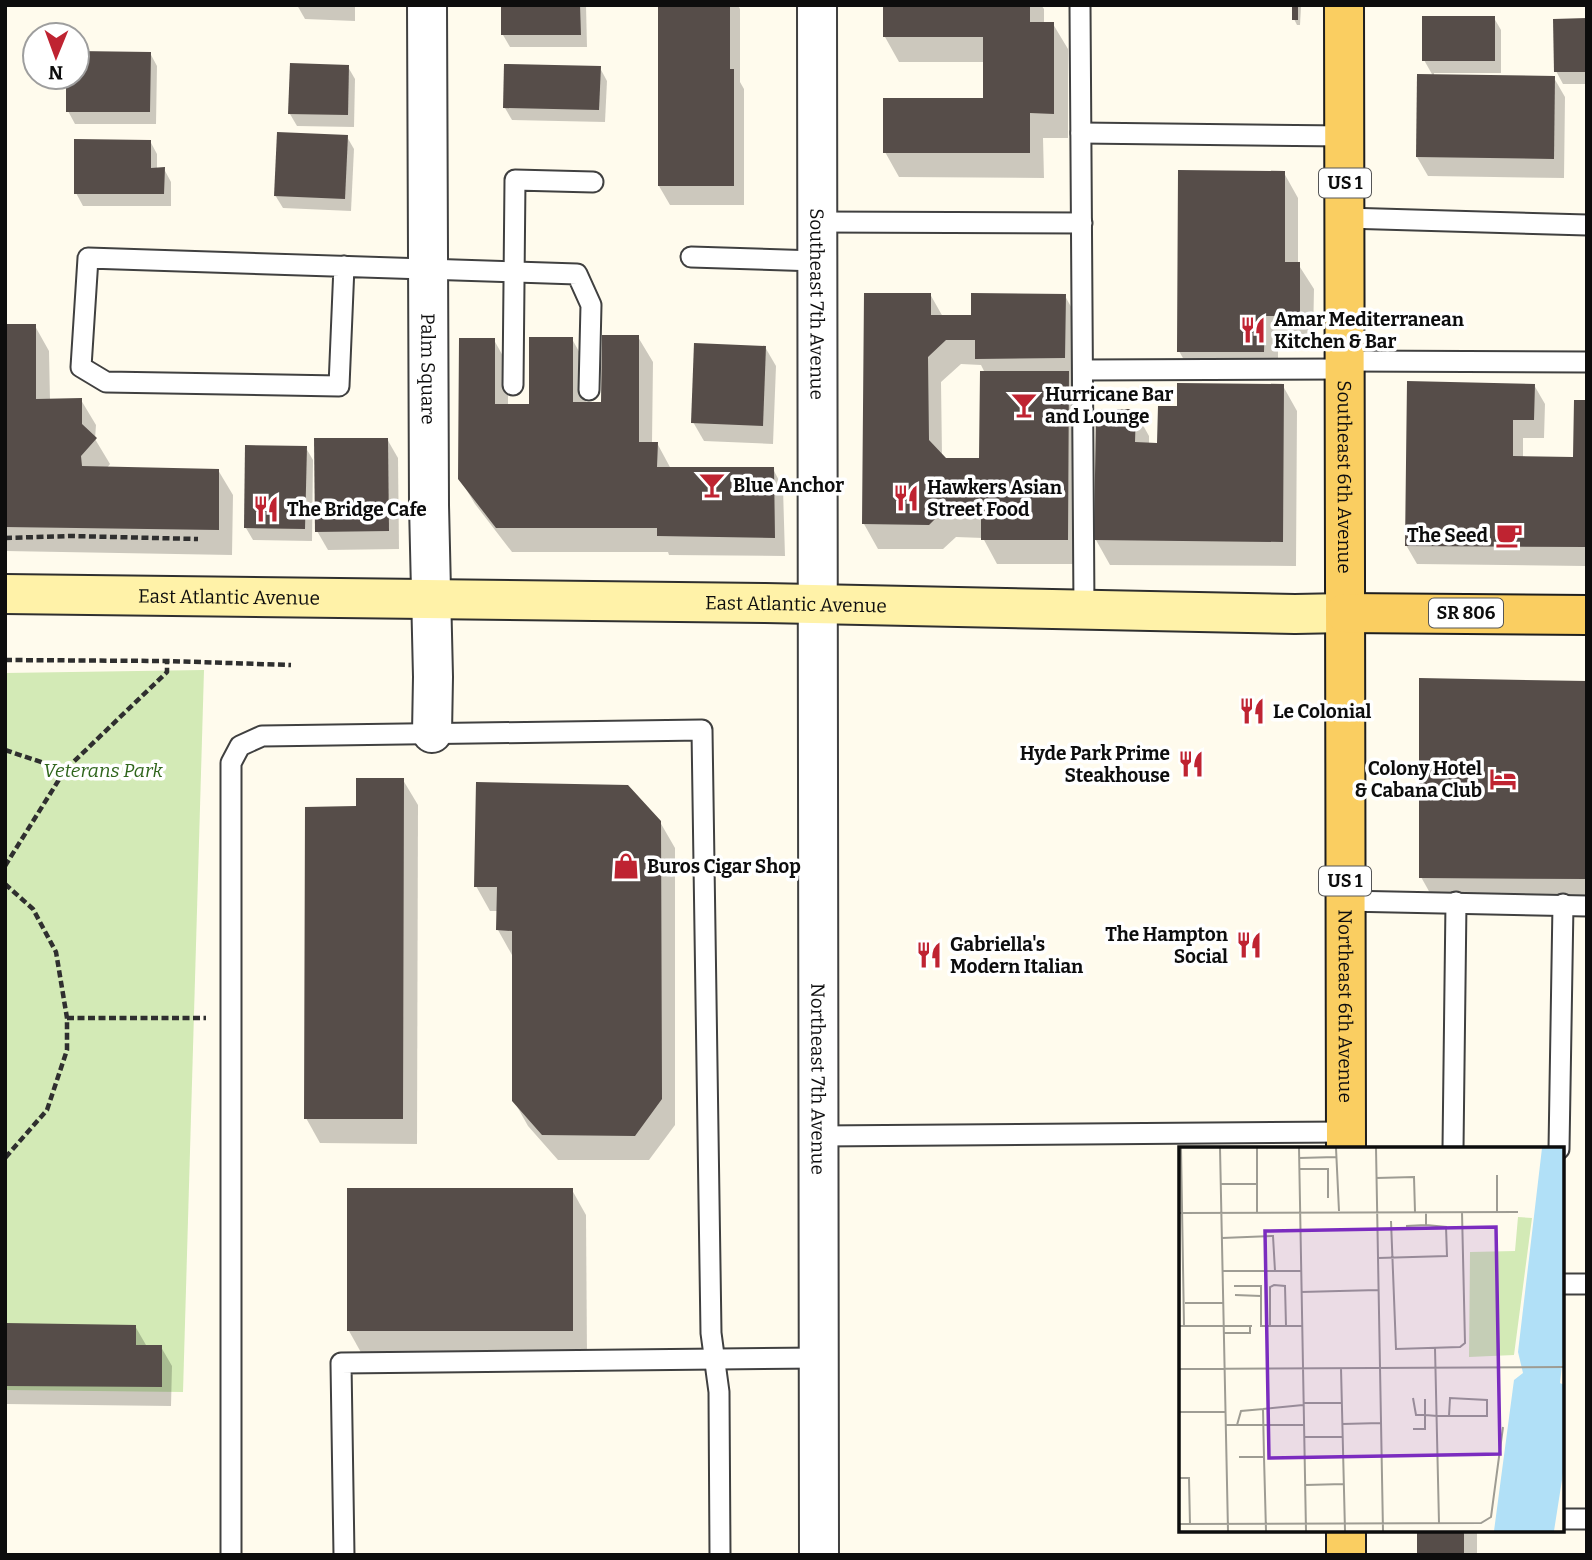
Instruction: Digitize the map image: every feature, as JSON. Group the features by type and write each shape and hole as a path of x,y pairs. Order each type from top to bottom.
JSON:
{"main road":[{"name":"Southeast 6th Avenue","path":"1344,5 1345,612"},
{"name":"East Atlantic Avenue","path":"5,594 431,598 1295,614 1345,612 1587,615"},
{"name":"Northeast 6th Avenue","path":"1345,612 1346,1140"},
{"path":"1346,1532 1346,1555"}],"street":[{"name":"Palm Square","path":"427,5 432,733"},
{"name":"Southeast 7th Avenue","path":"817,5 818,605"},
{"name":"Northeast 7th Avenue","path":"818,605 819,1555"}],"lane":[{"path":"1080,5 1084,610"},
{"path":"1081,133 1345,136"},
{"path":"513,385 515,180 593,182"},
{"path":"1345,218 1587,225"},
{"path":"817,222 1082,223"},
{"path":"691,257 817,261"},
{"path":"344,266 339,386 106,382 81,367 88,258 515,271 577,274 591,305 589,390"},
{"path":"1083,370 1587,362"},
{"path":"231,1555 231,763 240,746 262,736 702,730 711,1320 719,1392 720,1555"},
{"path":"1345,901 1587,906"},
{"path":"1453,1147 1457,902"},
{"path":"1559,1147 1563,904"},
{"path":"819,1136 1346,1140"},
{"path":"1564,1284 1587,1284"},
{"path":"344,1555 341,1363 819,1358"},
{"path":"1564,1520 1587,1519"}],"path":[{"path":"5,538 70,536 198,539"},
{"path":"5,660 291,664"},
{"path":"5,866 65,770 167,672 167,661"},
{"path":"5,750 65,770"},
{"path":"5,884 33,909 56,952 66,1018 66,1050 47,1110 5,1158"},
{"path":"66,1018 231,1018"}],"green space":[{"name":"Veterans Park","path":"204,670 183,1392 5,1390 5,673"}],"building":[{"path":"501,5 580,5 581,35 501,35"},
{"path":"658,5 730,5 730,69 734,69 734,186 658,186"},
{"path":"883,5 1030,5 1030,22 1054,22 1054,114 1030,113 1030,153 883,153 883,98 983,98 983,37 883,37"},
{"path":"1292,5 1298,5 1298,20 1292,20"},
{"path":"1422,16 1495,16 1495,61 1422,61"},
{"path":"1587,18 1587,72 1554,72 1553,19"},
{"path":"91,51 151,52 150,112 66,112 66,91 91,91"},
{"path":"290,63 349,65 348,115 288,114"},
{"path":"504,64 601,66 599,110 503,108"},
{"path":"1417,74 1555,76 1554,159 1416,157"},
{"path":"277,132 348,135 345,199 274,196"},
{"path":"74,139 151,140 151,168 165,167 164,194 74,194"},
{"path":"1178,170 1285,171 1285,262 1300,262 1300,316 1265,316 1264,352 1177,352"},
{"name":"Hurricane Bar and Lounge","path":"864,293 931,293 931,315 971,315 971,293 1066,294 1065,358 975,359 975,340 946,340 928,357 929,440 946,458 979,458 980,371 1069,371 1068,540 981,540 981,514 941,513 929,525 862,524"},
{"path":"5,324 36,324 36,399 82,398 82,424 97,438 81,456 82,466 219,469 219,530 5,527"},
{"path":"602,335 639,335 639,442 658,442 657,467 774,467 775,538 657,536 657,528 496,528 458,479 459,338 495,338 495,404 529,404 529,337 573,337 573,402 601,402"},
{"path":"694,343 766,346 763,426 691,423"},
{"path":"1407,381 1535,384 1534,420 1513,420 1513,456 1573,457 1574,400 1587,400 1587,547 1405,546"},
{"path":"1177,383 1284,384 1283,542 1094,540 1096,409 1136,409 1135,442 1157,443 1158,406 1177,406"},
{"path":"314,438 388,438 389,531 315,532"},
{"path":"245,445 307,446 305,529 244,528"},
{"name":"Colony Hotel & Cabana Club","path":"1419,678 1587,681 1587,879 1419,878"},
{"path":"356,778 404,778 403,1119 304,1119 305,807 356,806"},
{"path":"476,782 628,785 661,821 662,1099 635,1136 542,1135 512,1101 512,931 496,930 497,887 474,887"},
{"path":"347,1188 573,1188 573,1331 347,1331"},
{"path":"5,1323 136,1325 136,1345 162,1345 162,1387 5,1386"},
{"path":"1417,1532 1464,1532 1464,1555 1417,1555"}],"place":[{"name":"Amar Mediterranean Kitchen & Bar","path":"1253,330"},
{"name":"Hurricane Bar and Lounge","path":"1024,405"},
{"name":"Blue Anchor","path":"712,485"},
{"name":"Hawkers Asian Street Food","path":"906,498"},
{"name":"The Bridge Cafe","path":"266,509"},
{"name":"The Seed","path":"1509,535"},
{"name":"Le Colonial","path":"1252,711"},
{"name":"Hyde Park Prime Steakhouse","path":"1191,764"},
{"name":"Colony Hotel & Cabana Club","path":"1503,779"},
{"name":"Buros Cigar Shop","path":"626,866"},
{"name":"The Hampton Social","path":"1249,945"},
{"name":"Gabriella's Modern Italian","path":"929,955"}]}
